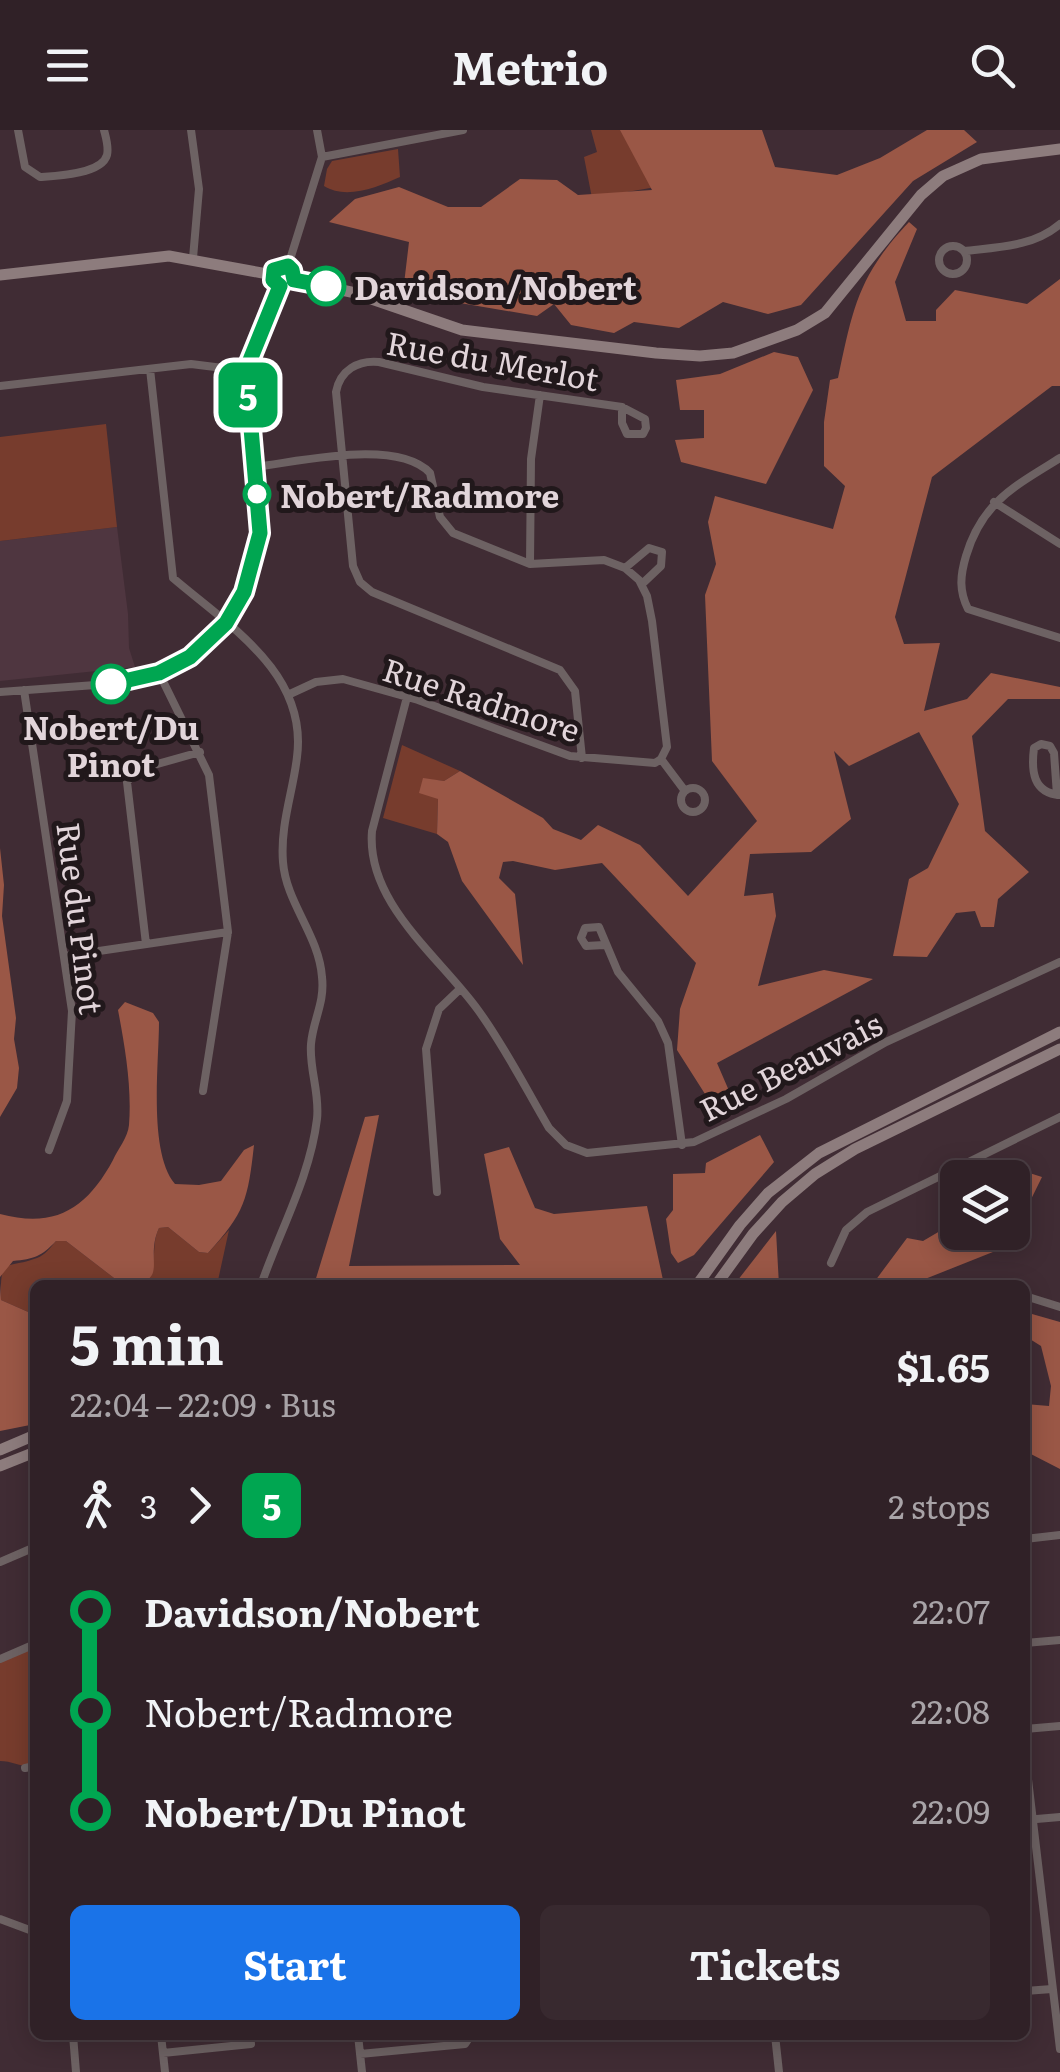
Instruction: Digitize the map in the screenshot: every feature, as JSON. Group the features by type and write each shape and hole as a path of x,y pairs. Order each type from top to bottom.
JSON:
{"street":[{"path":"18,130 25,167 40,177 102,164 107,153 104,130"},
{"path":"191,130 199,189 193,258"},
{"path":"288,266 322,157 318,130"},
{"path":"322,157 464,130"},
{"path":"294,280 351,292 462,330 656,353 733,353 797,330 825,312 910,208 943,176 981,159 1060,149"},
{"path":"964,251 1044,237 1060,224"},
{"path":"0,275 144,257 193,258 286,287 294,280"},
{"path":"0,692 124,682 159,673 198,650 226,623 244,592 258,548 259,514 246,370 278,266 288,266 294,280"},
{"name":"Rue du Merlot","path":"582,758 575,691 560,670 372,592 360,582 353,566 341,457 338,384 347,370 363,362 379,362 483,387 622,407"},
{"path":"0,386 198,364 246,370"},
{"path":"150,369 174,578 271,664 290,694 298,724 297,756 286,805 283,863 288,885 318,948 323,979 322,1007 311,1040 318,1116 311,1156 262,1280"},
{"path":"530,564 531,460 540,395"},
{"path":"254,467 389,455 419,463 433,478 440,517 447,528 530,564 594,559 625,568 642,584 652,621 667,741 661,759 685,791"},
{"path":"1060,458 994,502 983,516 965,559 960,588 968,609 1060,638"},
{"path":"994,502 1060,544"},
{"path":"625,568 649,548 662,552 661,566 642,584"},
{"path":"159,673 209,776 228,932 203,1091"},
{"name":"Rue Radmore","path":"290,694 335,678 407,697 582,758 647,764 661,759"},
{"name":"Rue du Pinot","path":"24,690 72,1011 66,1101 49,1150"},
{"name":"Rue Beauvais","path":"407,697 374,819 373,865 383,892 481,1014 549,1128 566,1145 600,1154 682,1145 742,1121 886,1042 1060,962"},
{"path":"1041,744 1050,746 1054,753 1058,795 1045,793 1036,783 1034,748 1041,744"},
{"path":"146,944 127,782 136,770 200,752"},
{"path":"65,956 228,932"},
{"path":"604,945 626,983 658,1021 668,1043 682,1145"},
{"path":"437,1192 426,1050 439,1009 460,989"},
{"path":"701,1280 762,1200 820,1152 1060,1032"},
{"path":"720,1280 752,1234 815,1174 855,1149 1060,1050"},
{"path":"831,1263 846,1230 868,1212 1060,1116"},
{"path":"1030,1298 1060,1307"},
{"path":"0,1450 30,1438"},
{"path":"0,1466 30,1454"},
{"path":"1030,1538 1060,1535"},
{"path":"0,1562 30,1550"},
{"path":"1030,1643 1060,1640"},
{"path":"0,1658 30,1646"},
{"path":"1030,1729 1060,1726"},
{"path":"1030,1820 1060,1817"},
{"path":"1030,1827 1060,2049"},
{"path":"0,1920 30,1930"},
{"path":"73,2040 76,2072"},
{"path":"162,2040 165,2072"},
{"path":"163,2053 251,2044 251,2040"},
{"path":"359,2040 362,2072"},
{"path":"360,2054 465,2044 468,2040"},
{"path":"775,2040 778,2072"}],"shaded area":[{"path":"591,130 664,130 656,187 592,198 584,157 597,152"},
{"path":"620,130 762,130 775,167 837,175 880,158 927,130 964,130 977,142 913,181 801,305 768,314 723,302 679,328 634,322 614,333 571,325 554,304 537,316 460,303 404,284 409,242 329,222 355,199 399,187 448,207 481,207 520,179 557,180 578,195 652,190"},
{"path":"398,149 400,177 352,192 324,186 332,161"},
{"path":"909,222 917,229 895,282 906,321 936,321 936,310 955,290 1027,304 1060,279 1060,386 1052,386 932,477 895,617 904,644 940,643 924,711 967,699 991,673 1060,687 1060,699 1008,699 972,736 985,831 1029,872 998,899 994,927 981,927 975,911 956,913 927,957 893,956 909,879 928,868 959,804 919,732 849,766 834,751 851,819 811,852 750,854 744,896 773,893 776,916 758,986 824,970 873,979 717,1063 733,1100 712,1105 677,1050 680,1009 696,963 602,863 555,870 503,862 499,878 515,894 523,965 462,881 448,842 437,834 438,799 419,793 423,778 444,781 460,771 543,818 553,829 581,840 598,825 640,845 688,896 757,821 712,761 705,595 716,564 708,522 715,496 833,529 845,486 824,466 824,422 830,380 838,378 854,312 868,277"},
{"path":"774,352 798,357 813,390 766,484 681,462 675,440 704,438 704,410 680,410 676,380 720,374"},
{"path":"106,424 117,527 0,541 0,437"},
{"path":"117,527 129,648 135,667 0,681 0,541"},
{"path":"402,745 460,771 444,781 423,779 438,799 437,834 383,818"},
{"path":"0,848 2,916 19,1068 17,1088 0,1117"},
{"path":"125,1002 153,1013 159,1022 158,1130 161,1151 175,1184 221,1181 244,1150 254,1145 243,1204 208,1253 199,1252 168,1227 159,1228 154,1269 146,1280 115,1280 66,1241 56,1241 37,1256 13,1261 0,1277 0,1214 38,1219 68,1211 103,1177 125,1138 130,1096 118,1010"},
{"path":"379,1115 349,1266 520,1265 500,1239 484,1154 509,1147 535,1208 554,1214 647,1206 663,1280 316,1280 365,1117"},
{"path":"760,1135 774,1162 694,1255 678,1263 671,1253 666,1219 673,1210 673,1174 705,1173 706,1163"},
{"path":"1030,1173 1042,1177 1030,1201"},
{"path":"168,1227 199,1252 208,1253 229,1230 218,1280 146,1280 153,1265 159,1228"},
{"path":"776,1231 779,1280 738,1280"},
{"path":"940,1231 940,1250 998,1250 923,1280 876,1280 907,1238 923,1241"},
{"path":"56,1241 66,1241 115,1280 30,1280 30,1313 1,1300 4,1270 47,1251"},
{"path":"0,1283 1,1300 30,1313 30,1425 0,1431"},
{"path":"1030,1313 1060,1322 1060,1469 1030,1454 1030,1404 1049,1406 1051,1386 1041,1346 1030,1339"},
{"path":"30,1646 30,1766 0,1761 0,1659"}],"bus line":[{"name":"5","path":"111,684 159,673 190,657 226,623 244,592 255,563 260,533 246,370 280,286 273,280 274,270 288,266 294,280 326,286"}],"place":[{"name":"Davidson/Nobert","path":"326,286"},
{"name":"Nobert/Radmore","path":"257,494"},
{"name":"Nobert/Du Pinot","path":"111,684"}]}
